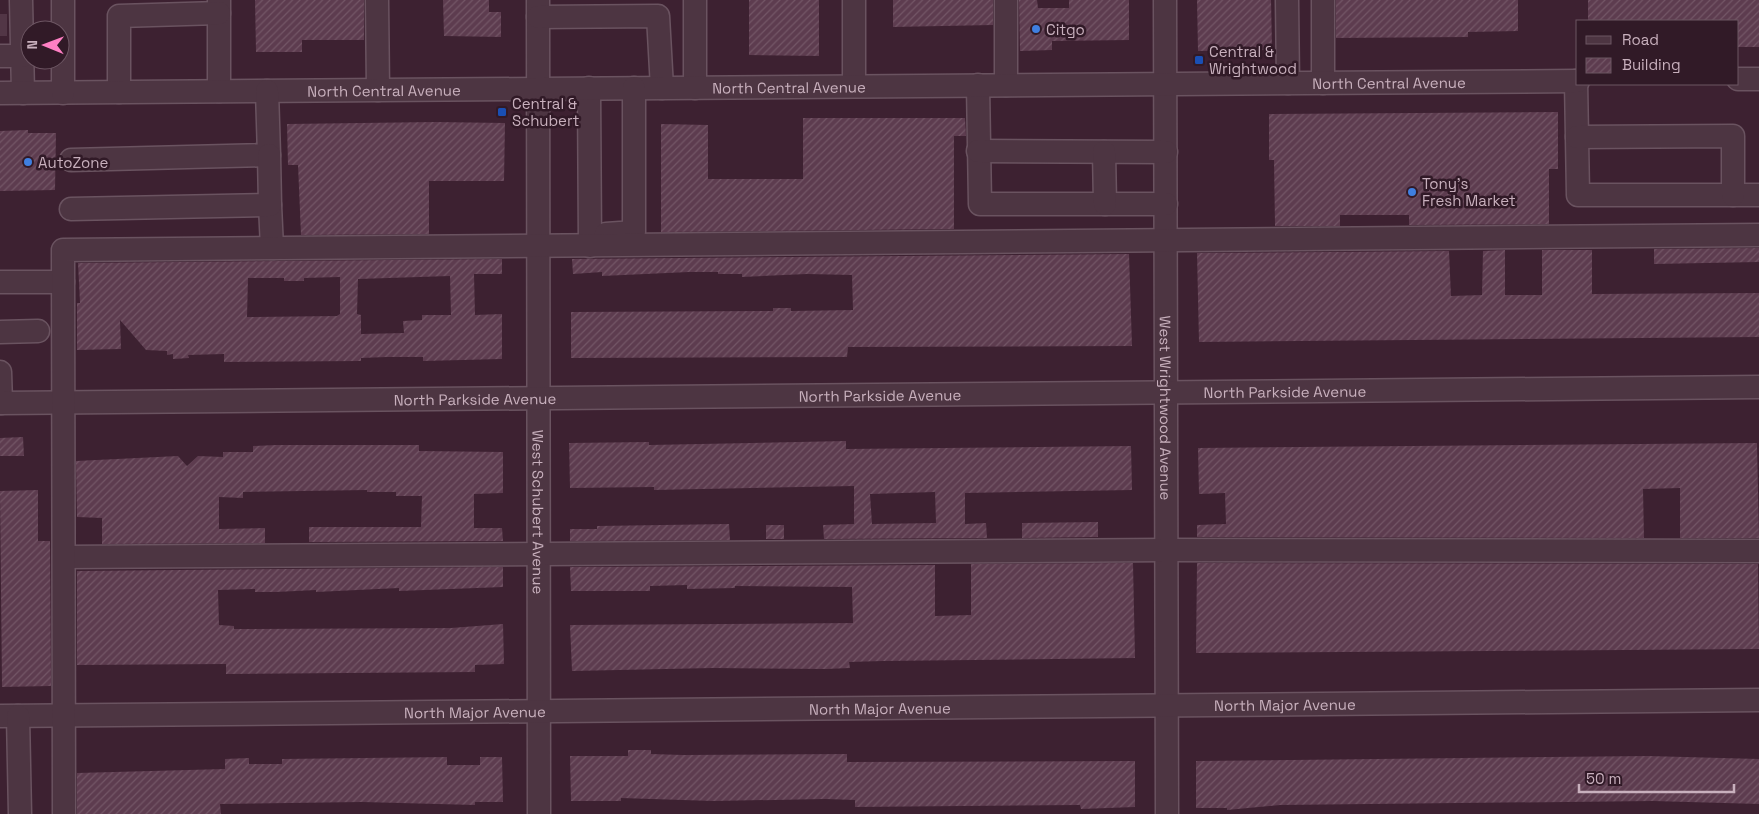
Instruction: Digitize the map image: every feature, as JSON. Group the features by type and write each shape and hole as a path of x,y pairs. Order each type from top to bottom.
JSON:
{"street":[{"path":"21,0 14,25 11,56 23,93"},
{"path":"63,0 63,93"},
{"path":"377,0 378,90"},
{"path":"695,0 695,88"},
{"path":"854,0 854,86"},
{"path":"1006,0 1006,85"},
{"name":"West Wrightwood Avenue","path":"1165,0 1167,814"},
{"path":"1287,0 1288,83"},
{"path":"1323,0 1323,83"},
{"path":"119,92 119,16 219,7 219,92"},
{"path":"538,8 658,16 662,88"},
{"name":"West Schubert Avenue","path":"538,8 539,814"},
{"path":"1739,79 1759,79"},
{"name":"North Central Avenue","path":"0,93 1576,81"},
{"path":"978,85 980,204 1166,204"},
{"path":"1577,85 1578,195 1759,195"},
{"path":"589,88 590,240"},
{"path":"634,88 634,239"},
{"path":"267,91 272,248"},
{"path":"1577,137 1732,136 1733,195"},
{"path":"978,151 1166,152"},
{"path":"1104,152 1105,204"},
{"path":"71,160 269,154"},
{"path":"71,210 270,205"},
{"path":"64,814 63,250 538,246 590,240 634,239 1166,240 1759,235"},
{"path":"0,282 63,282"},
{"path":"0,332 38,331"},
{"path":"0,372 0,404"},
{"name":"North Parkside Avenue","path":"0,404 1759,387"},
{"path":"64,557 1166,550 1759,551"},
{"name":"North Major Avenue","path":"9,716 1759,700"},
{"path":"9,716 10,760 20,814"}],"building":[{"path":"255,0 364,0 364,40 302,40 302,52 256,52"},
{"path":"443,0 489,0 489,12 501,12 501,37 444,36"},
{"path":"749,0 819,0 819,56 749,55"},
{"path":"893,0 993,0 993,25 893,27"},
{"path":"1019,0 1037,0 1038,8 1069,8 1069,0 1129,0 1129,40 1052,41 1052,50 1020,51"},
{"path":"1197,0 1271,0 1272,50 1198,51"},
{"path":"1336,0 1518,0 1518,31 1468,32 1468,37 1336,38"},
{"path":"1588,0 1759,0 1759,47 1739,47 1739,20 1588,20"},
{"name":"Tony's Fresh Market","path":"1558,112 1558,169 1549,169 1549,224 1409,225 1409,215 1340,215 1340,226 1275,226 1274,160 1269,160 1269,114"},
{"path":"803,118 965,118 966,136 954,136 954,229 661,232 661,124 708,125 708,179 803,179"},
{"path":"505,123 504,181 429,181 429,234 301,235 298,165 288,165 287,124"},
{"name":"AutoZone","path":"28,130 28,133 56,133 55,190 0,191 0,131"},
{"path":"1759,248 1759,262 1654,264 1654,249"},
{"path":"1505,250 1505,295 1542,295 1542,250 1592,250 1592,294 1759,293 1759,337 1199,342 1197,253 1449,251 1451,296 1482,295 1483,251"},
{"path":"1129,254 1132,346 848,347 847,357 571,358 571,312 773,311 773,308 791,308 791,311 853,310 852,275 807,274 742,277 742,274 689,272 602,276 602,272 573,274 572,259"},
{"path":"502,259 502,274 474,274 475,315 502,314 502,359 423,361 423,357 387,357 361,358 361,361 224,362 224,354 188,355 189,358 173,359 173,354 167,355 167,351 146,350 120,320 121,349 77,350 77,303 80,303 78,263","holes":["450,276 451,315 422,315 422,320 403,321 404,333 361,334 361,315 357,314 358,279","340,277 340,314 337,316 247,317 248,278 284,278 284,281 304,281 304,278"]},
{"path":"23,437 24,456 0,456 0,438"},
{"path":"846,441 846,449 1131,446 1132,490 965,493 965,524 986,523 987,538 824,539 823,525 854,524 854,486 654,490 654,487 570,488 569,443 649,442 649,445","holes":["935,492 936,523 872,524 870,494"]},
{"path":"1757,443 1759,538 1680,538 1680,488 1643,489 1644,538 1197,537 1197,525 1226,524 1225,493 1199,494 1198,448"},
{"path":"419,445 419,451 503,452 503,493 474,494 474,528 502,528 503,541 309,542 309,527 421,527 422,496 396,496 396,492 367,492 367,490 243,492 243,498 219,497 219,529 265,528 265,543 102,544 102,518 77,517 76,461 178,456 187,466 198,456 223,457 223,452 253,452 253,446"},
{"path":"38,490 38,541 50,541 51,686 2,687 0,491"},
{"path":"1098,522 1098,537 1022,538 1022,523"},
{"path":"729,524 730,540 570,541 570,529 597,529 597,526"},
{"path":"766,525 784,525 784,539 766,539"},
{"path":"1133,563 1135,658 849,662 850,668 826,669 713,668 572,671 570,625 853,623 852,587 735,586 735,588 687,589 687,585 650,586 650,591 571,591 570,567 935,565 935,616 971,615 971,564"},
{"path":"1197,563 1758,564 1759,649 1196,653"},
{"path":"503,567 503,587 399,591 399,588 316,592 316,590 255,592 255,589 218,590 219,625 234,626 234,629 451,628 503,624 504,664 475,665 475,672 226,674 226,664 77,665 77,571"},
{"path":"628,750 651,750 651,754 683,755 847,754 847,762 1135,761 1135,807 1081,809 1080,805 855,807 855,800 825,799 713,801 621,798 621,801 571,801 570,756 628,756"},
{"path":"1648,756 1759,759 1759,804 1653,801 1280,805 1227,810 1227,808 1196,808 1196,761"},
{"path":"447,757 447,765 480,765 480,757 502,757 503,802 475,802 475,805 362,802 220,804 221,814 77,814 77,773 225,769 225,759 249,758 249,764 282,764 282,759"}],"tunnel":[{"path":"0,25 7,25"}],"place":[{"name":"Citgo","path":"1036,29"},
{"name":"Central & Wrightwood","path":"1199,60"},
{"name":"Central & Schubert","path":"502,112"},
{"name":"AutoZone","path":"28,162"},
{"name":"Tony's Fresh Market","path":"1412,192"}]}
